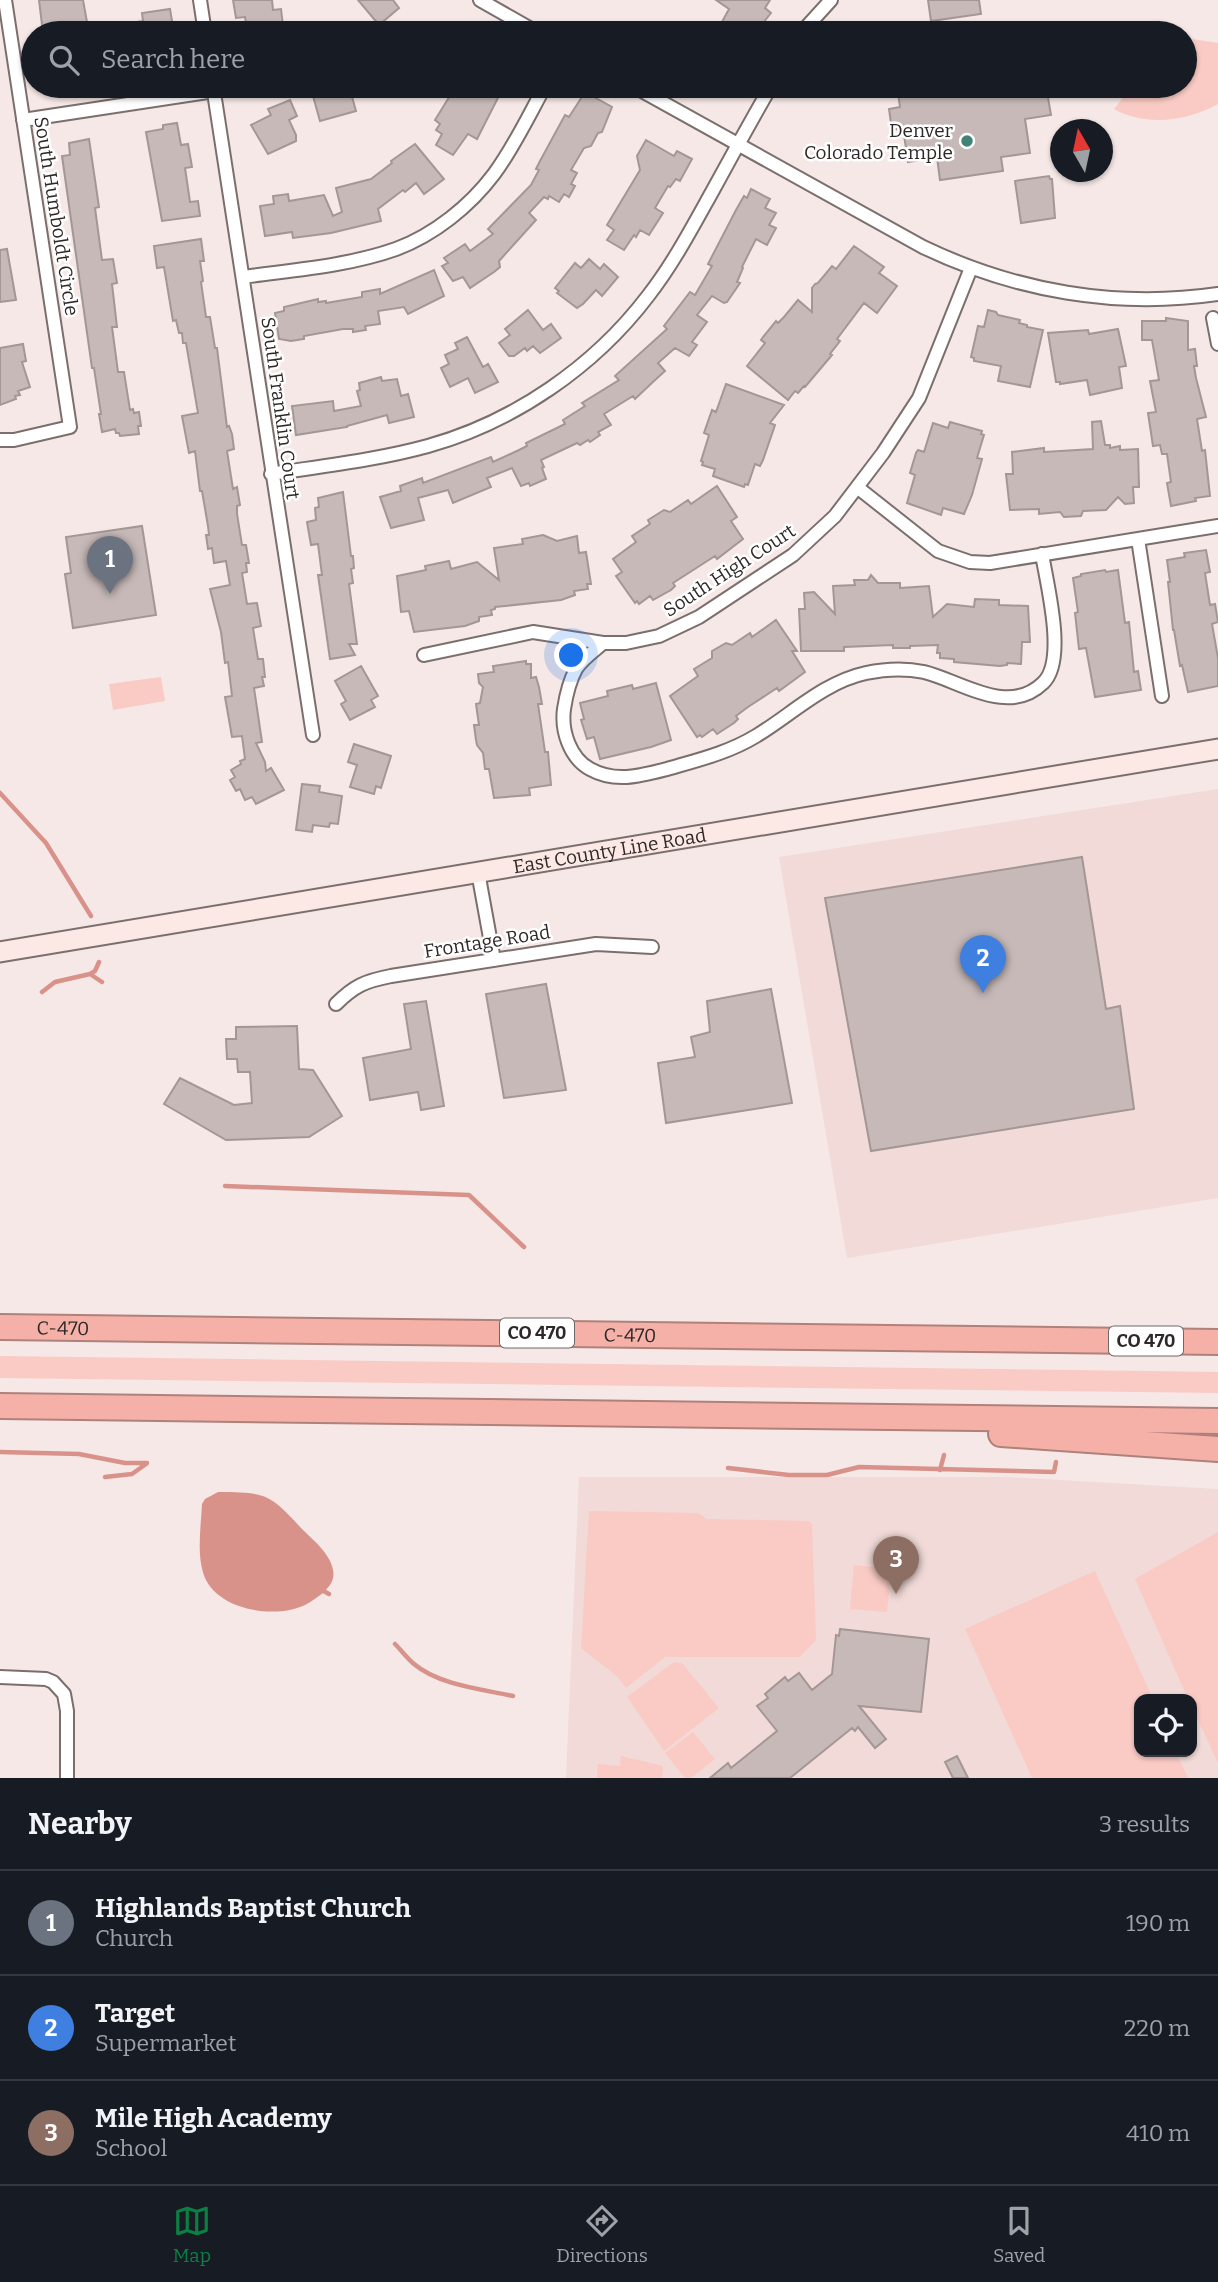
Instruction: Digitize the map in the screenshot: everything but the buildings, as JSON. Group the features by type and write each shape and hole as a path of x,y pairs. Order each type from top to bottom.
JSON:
{"highway":[{"path":"1075,1340 1122,1326 1218,1328"},
{"name":"C-470","path":"0,1327 1218,1342"},
{"path":"0,1406 1218,1421"},
{"path":"725,1415 769,1425 942,1430 1218,1449"}],"main road":[{"name":"East County Line Road","path":"0,952 1218,749"}],"street":[{"name":"South Humboldt Circle","path":"0,440 13,440 70,427 5,0"},
{"path":"200,0 203,21"},
{"path":"480,0 517,21"},
{"path":"813,21 831,0"},
{"path":"23,120 159,98"},
{"name":"South Franklin Court","path":"215,98 313,735"},
{"path":"243,278 354,260 396,249 433,230 465,205 492,176 504,160 538,98"},
{"path":"655,98 923,247 971,268 1027,286 1084,296 1158,300 1218,294"},
{"path":"271,474 426,447 493,421 548,389 594,354 648,297 682,247 764,98"},
{"name":"South High Court","path":"424,655 533,632 603,643 626,643 659,636 699,617 808,542 835,516 919,398 971,268"},
{"path":"1213,318 1218,344"},
{"path":"857,487 938,551 970,562 990,563 1218,526"},
{"path":"1138,538 1162,696"},
{"path":"603,643 577,668 565,699 563,719 569,746 580,764 596,772 623,779 727,752 827,688 870,672 892,669 923,672 995,697 1017,697 1032,691 1045,682 1054,666 1056,644 1042,554"},
{"path":"478,872 494,960"},
{"name":"Frontage Road","path":"335,1004 349,991 367,981 596,944 652,947"},
{"path":"0,1677 46,1679 53,1682 64,1694 67,1711 67,1778"}],"shaded area":[{"path":"1197,40 1218,43 1218,104 1180,118 1153,120 1126,115 1114,109 1122,99 1197,98"},
{"path":"161,677 165,701 113,710 109,684"},
{"path":"1218,789 1218,1198 847,1258 779,857"},
{"path":"0,1356 1218,1372 1218,1393 0,1378"},
{"path":"579,1477 1006,1477 1218,1489 1218,1778 566,1778"},
{"path":"218,1492 257,1494 282,1508 328,1558 333,1577 326,1590 307,1604 293,1609 265,1611 236,1605 212,1589 202,1569 200,1532 202,1504 205,1499"},
{"path":"589,1511 698,1513 707,1519 809,1521 812,1524 816,1640 800,1657 665,1657 626,1688 618,1677 581,1648"},
{"path":"1218,1532 1218,1763 1197,1718 1197,1694 1186,1694 1135,1579"},
{"path":"854,1565 891,1569 887,1612 850,1609"},
{"path":"1095,1571 1151,1694 1134,1694 1134,1757 1178,1757 1188,1778 1032,1778 965,1629"},
{"path":"674,1662 682,1663 719,1708 664,1751 627,1697"},
{"path":"693,1732 715,1759 691,1778 685,1778 665,1753"},
{"path":"621,1756 663,1766 662,1778 597,1778 598,1764 620,1766"}],"waterway":[{"path":"0,793 46,843 91,916"},
{"path":"42,992 55,982 90,974 95,971 99,962"},
{"path":"90,974 102,982"},
{"path":"225,1186 469,1195 524,1247"},
{"path":"0,1452 79,1454 125,1463 147,1463"},
{"path":"940,1470 944,1455"},
{"path":"728,1468 789,1475 827,1475 859,1467 1054,1472 1056,1462"},
{"path":"105,1477 132,1474 146,1464"},
{"path":"320,1589 329,1594"},
{"path":"395,1644 414,1664 436,1677 513,1696"}],"place":[{"name":"Denver Colorado Temple","path":"967,141"},
{"name":"Highlands Baptist Church","path":"110,594"},
{"name":"Target","path":"983,993"},
{"name":"Mile High Academy","path":"896,1594"}]}
